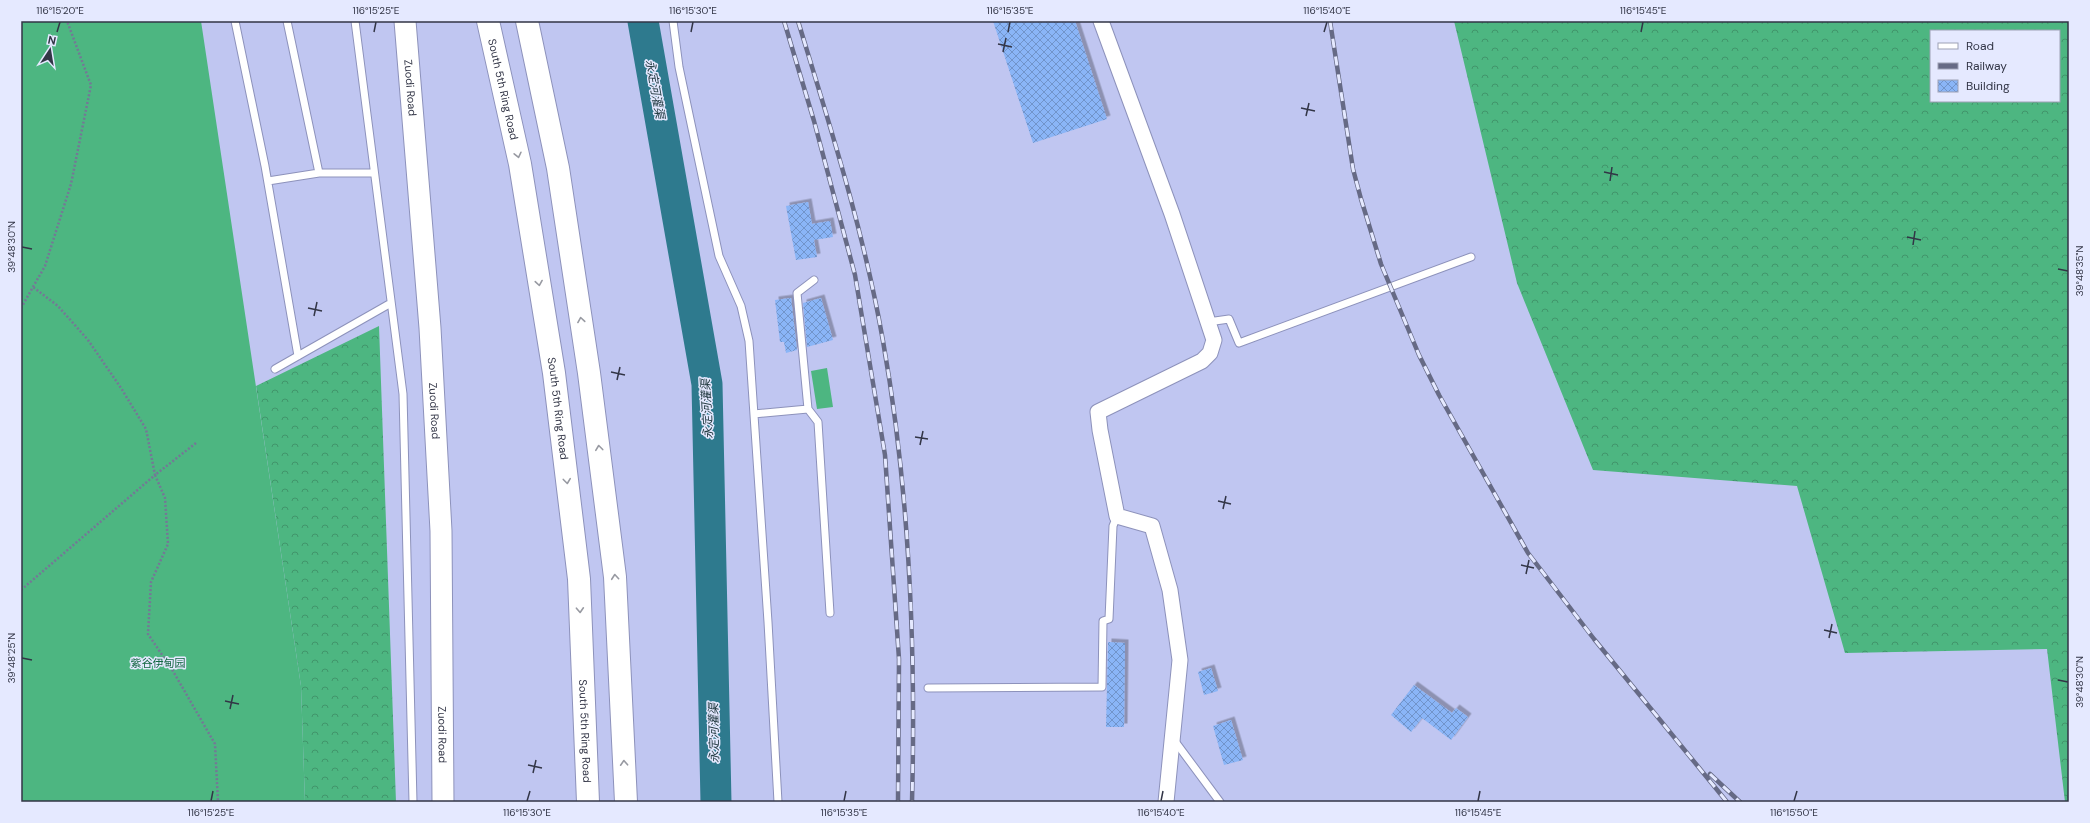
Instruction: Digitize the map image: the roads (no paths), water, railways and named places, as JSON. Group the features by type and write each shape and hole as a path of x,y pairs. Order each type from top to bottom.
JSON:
{"highway":[{"name":"South 5th Ring Road","path":"488,21 520,164 554,373 579,579 588,802"},
{"path":"527,21 558,168 590,373 616,577 626,802"}],"main road":[{"name":"Zuodi Road","path":"405,21 430,328 441,531 443,802"}],"street":[{"path":"1101,21 1172,214 1214,340 1210,353 1202,361 1098,412 1117,516 1152,526 1170,590 1180,660 1166,802"}],"lane":[{"path":"235,21 268,181 298,356"},
{"path":"287,21 319,173"},
{"path":"355,21 403,394 413,802"},
{"path":"673,21 679,67 720,256 741,306 748,341 754,414 778,802"},
{"path":"268,181 319,173 374,173"},
{"path":"1208,322 1229,319 1239,343 1470,257"},
{"path":"814,280 798,293 808,409 818,422 830,613"},
{"path":"275,369 391,302"},
{"path":"754,414 808,409"},
{"path":"928,688 1102,687 1103,621 1109,619 1113,526 1117,516"},
{"path":"1173,738 1220,802"}],"waterway":[{"name":"永定河灌渠","path":"643,21 707,384 716,802"}],"railway":[{"path":"784,21 814,121 855,275 885,455 899,659 898,802"},
{"path":"798,21 834,140 866,260 883,341 892,398 905,513 912,629 912,802"},
{"path":"1330,21 1353,169 1361,199 1381,264 1419,355 1439,395 1528,553 1594,639 1727,802"},
{"path":"1710,774 1740,802"}],"park label":[{"name":"紫谷伊甸园","path":"158,663"}]}
